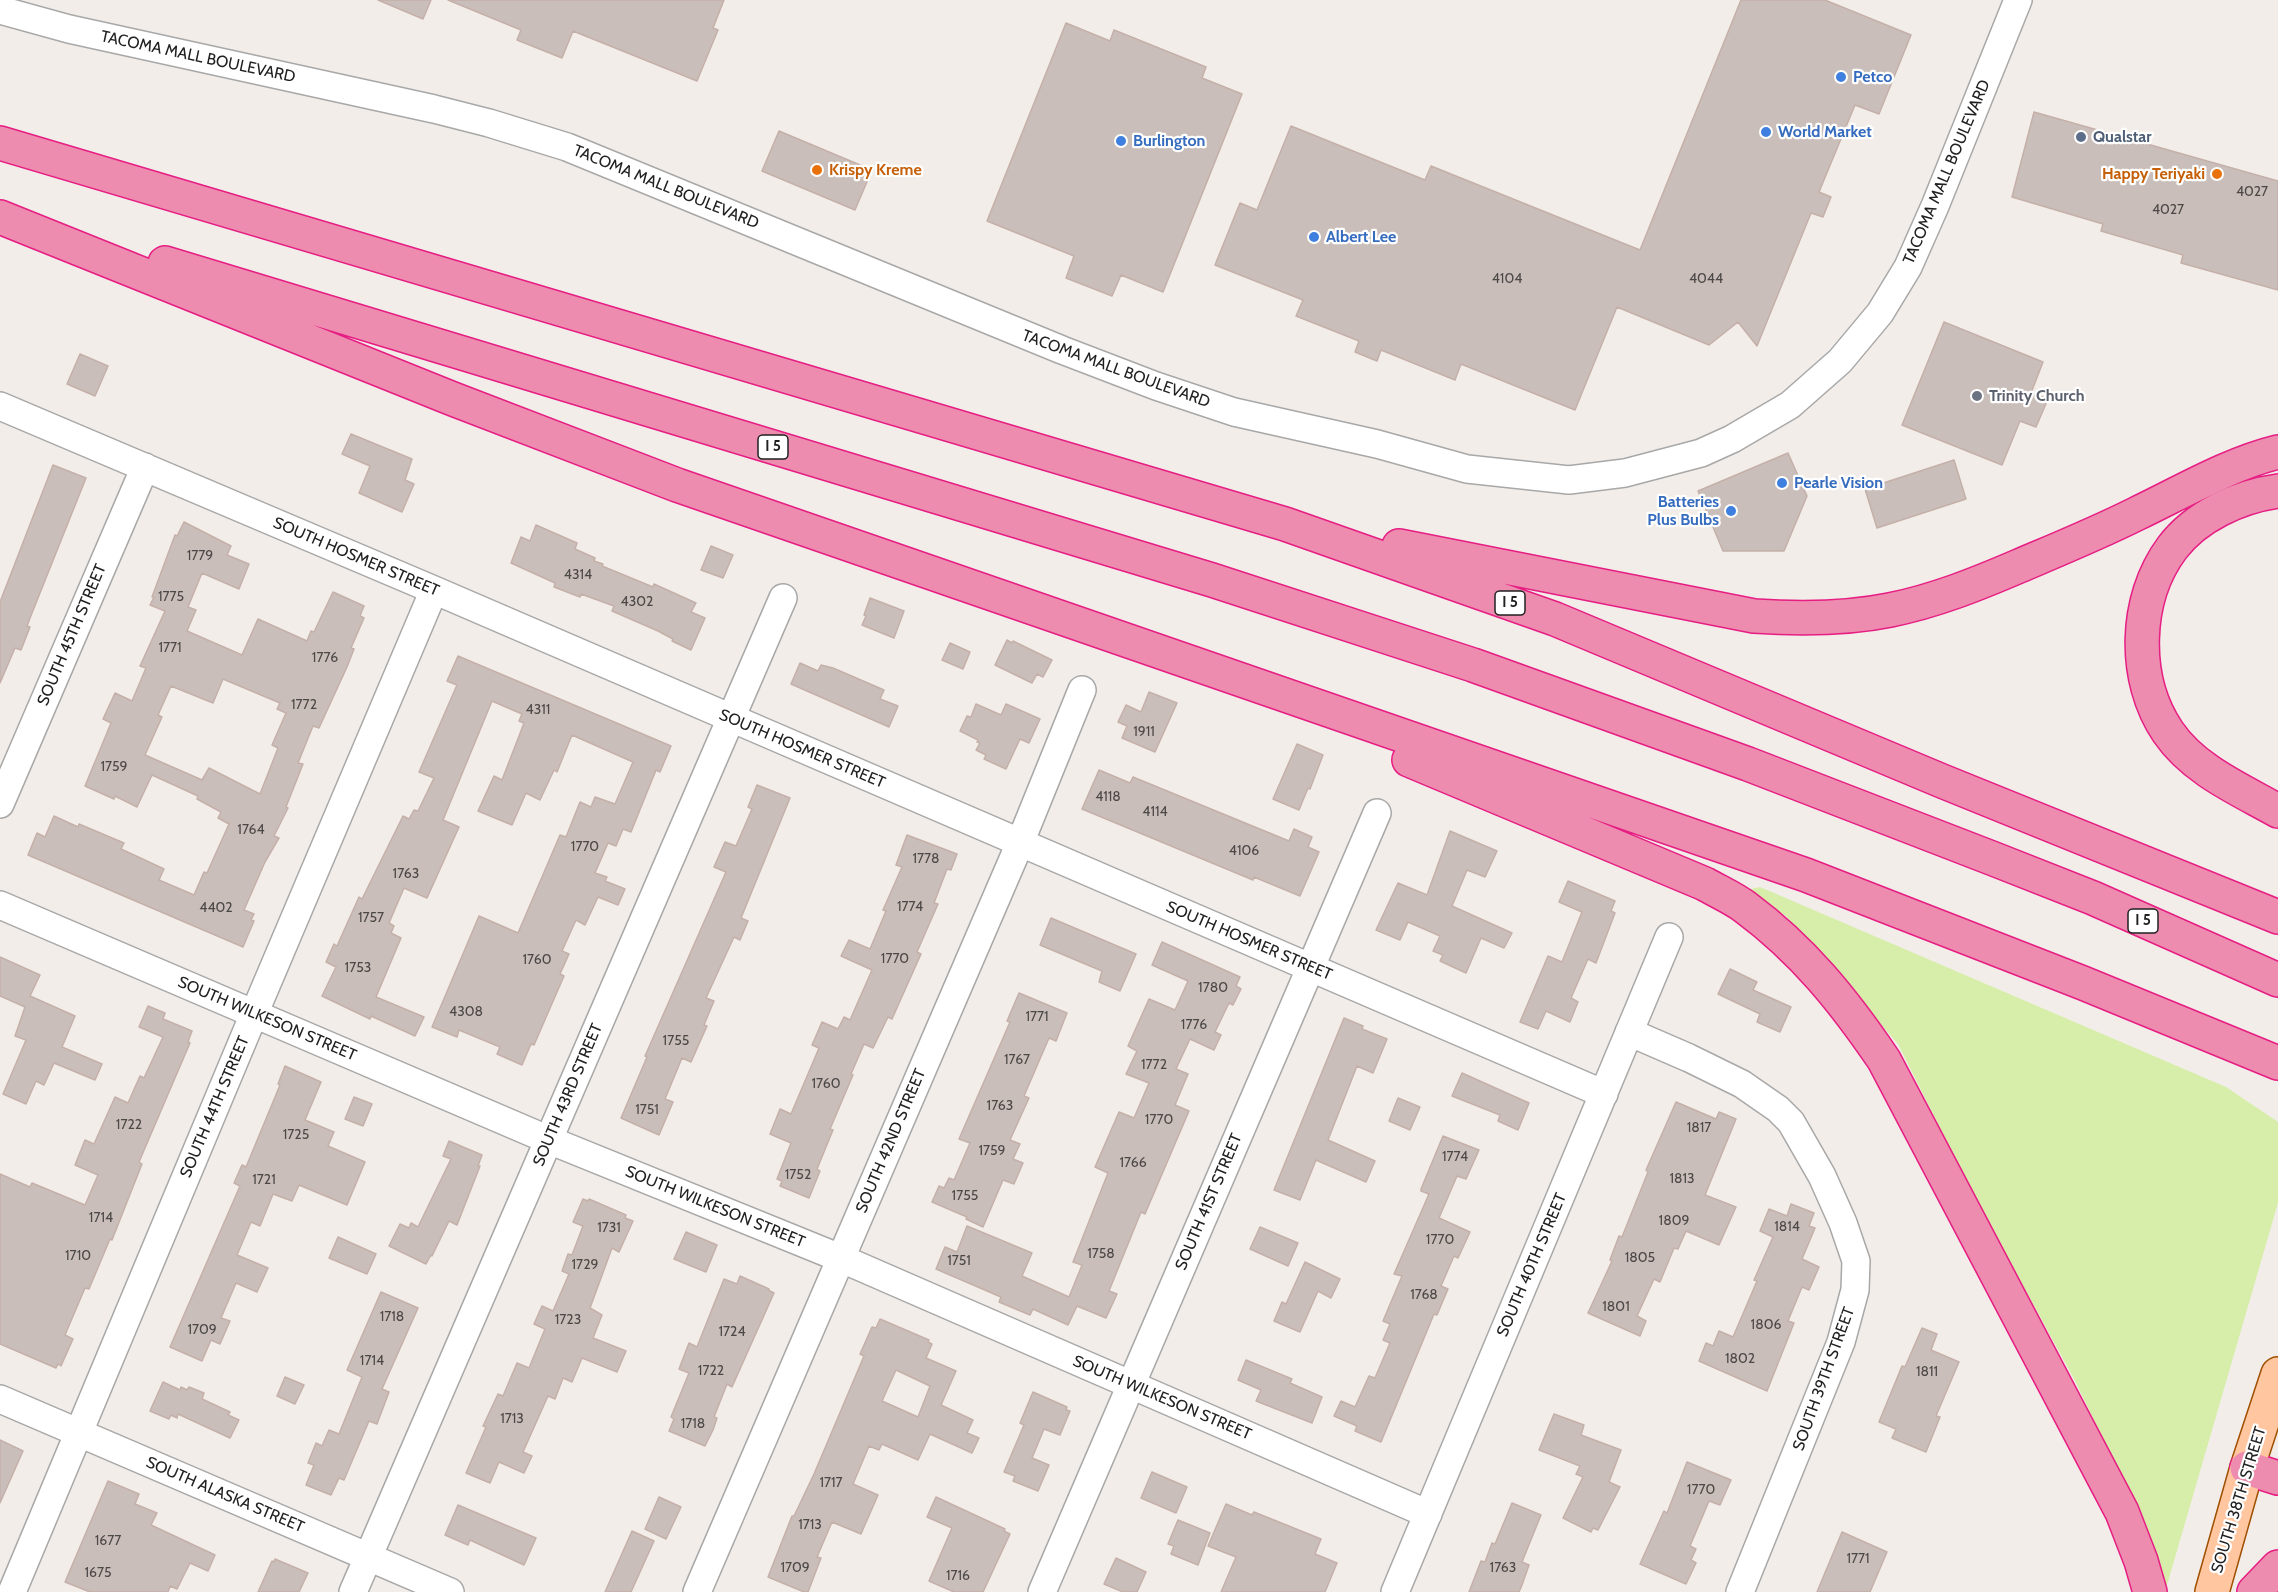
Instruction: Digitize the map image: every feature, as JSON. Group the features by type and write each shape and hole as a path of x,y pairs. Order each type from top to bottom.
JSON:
{"highway":[{"name":"I 5","path":"0,143 1285,524 1555,619 1942,781 2278,917"},
{"name":"I 5","path":"0,212 1201,576 1473,665 1748,764 1994,859 2093,898 2278,980"},
{"path":"0,217 453,399 666,481 1806,875 2083,983 2278,1063"},
{"path":"1285,524 1754,616 1778,618 1852,616 1910,605 1964,589 2098,532 2221,473 2278,452"},
{"path":"2221,473 2278,466"},
{"path":"2278,491 2257,494 2232,502 2198,524 2173,547 2156,577 2145,613 2142,647 2146,681 2156,711 2168,732 2186,754 2230,784 2278,811"},
{"path":"1088,628 1706,884 1744,906 1778,934 1814,967 1849,1009 1884,1060 2122,1512 2150,1592"},
{"path":"2083,983 2278,1078"},
{"path":"2247,1468 2278,1478"},
{"path":"2254,1592 2278,1567"}],"main road":[{"name":"SOUTH 38TH STREET","path":"2212,1592 2247,1468 2278,1374"}],"street":[{"name":"TACOMA MALL BOULEVARD","path":"0,10 69,28 489,123 567,147 1062,350 1156,386 1234,412 1377,444 1467,469 1569,480 1625,473 1701,453 1732,439 1790,405 1840,360 1880,313 1908,267 2018,0"},
{"name":"SOUTH HOSMER STREET","path":"0,406 434,590 1604,1094"},
{"name":"SOUTH 45TH STREET","path":"0,804 145,467"},
{"name":"SOUTH 44TH STREET","path":"12,1592 434,590"},
{"name":"SOUTH 43RD STREET","path":"353,1592 783,598"},
{"name":"SOUTH 42ND STREET","path":"697,1592 1020,843 1082,690"},
{"name":"SOUTH 41ST STREET","path":"1042,1592 1377,813"},
{"name":"SOUTH WILKESON STREET","path":"0,905 549,1140 840,1258 1428,1514"},
{"name":"SOUTH 40TH STREET","path":"1395,1592 1669,937"},
{"name":"SOUTH 39TH STREET","path":"1629,1032 1742,1084 1778,1109 1791,1122 1822,1176 1843,1223 1856,1261 1856,1282 1839,1348 1740,1592"},
{"name":"SOUTH ALASKA STREET","path":"0,1399 450,1592"}],"green space":[{"path":"1760,887 2226,1087 2278,1122 2278,1203 2165,1592 2142,1519 2074,1379 1973,1194 1898,1044 1786,916 1742,891"}],"building":[{"path":"378,0 431,0 423,19"},
{"path":"448,0 724,0 713,28 718,30 697,81 573,31 562,58 517,40 521,30"},
{"path":"1741,0 1825,0 1911,35 1879,114 1855,105 1819,192 1831,197 1823,217 1811,213 1757,346 1738,322 1709,345 1617,307 1575,410 1461,364 1455,380 1381,350 1377,361 1355,352 1359,341 1296,316 1303,300 1215,265 1240,203 1257,210 1291,126 1425,180 1431,166 1640,250"},
{"name":"Burlington","path":"1066,23 1110,41 1114,30 1206,67 1202,78 1242,94 1163,292 1121,275 1112,296 1066,278 1074,256 987,221"},
{"path":"2034,112 2278,181 2278,290 2181,263 2183,255 2101,231 2103,224 2012,197"},
{"name":"Krispy Kreme","path":"779,131 872,170 855,210 762,171"},
{"name":"Trinity Church","path":"1944,322 2043,362 2031,393 2048,399 2036,427 2020,421 2002,465 1902,425"},
{"path":"80,354 108,366 95,396 67,384"},
{"path":"351,434 412,459 405,480 414,484 402,512 359,493 370,466 342,454"},
{"path":"1788,453 1807,496 1784,551 1723,551 1698,491"},
{"path":"1954,460 1966,499 1877,528 1865,489"},
{"path":"53,465 86,478 27,626 30,627 21,650 15,648 0,683 0,602"},
{"path":"184,522 231,546 227,555 249,564 239,589 202,573 188,607 196,610 187,631 242,655 258,619 307,641 311,631 314,632 333,592 364,606 360,616 364,618 351,648 354,649 347,667 319,728 313,726 298,763 303,764 286,807 288,808 274,836 279,838 265,862 244,910 254,914 251,920 254,921 243,947 28,855 37,833 45,837 54,816 124,843 121,849 164,869 159,880 194,895 204,872 207,873 229,824 218,818 221,812 197,799 198,796 152,775 137,807 115,796 114,799 85,786 111,723 103,719 115,693 132,701 146,668 140,666 165,611 150,605 175,535 177,536","holes":["223,679 280,703 277,709 286,713 272,745 278,748 260,794 209,768 202,780 145,755 162,717 158,715 171,686 213,703"]},
{"path":"536,525 577,543 575,549 595,558 594,561 603,564 602,566 653,587 654,584 696,603 691,612 705,618 691,650 658,631 612,611 614,606 554,587 555,583 511,563 521,537 530,541"},
{"path":"711,546 733,555 723,578 701,570"},
{"path":"870,598 904,611 894,638 862,625"},
{"path":"1007,640 1052,660 1043,677 1037,674 1032,683 995,665"},
{"path":"950,643 970,652 963,669 942,660"},
{"path":"458,656 671,746 660,772 656,770 631,832 623,829 616,846 608,843 595,873 607,877 605,881 625,889 618,905 598,897 585,925 576,920 562,951 569,954 560,974 564,976 534,1045 531,1044 522,1065 497,1054 500,1047 459,1030 457,1037 432,1027 479,916 518,933 560,835 566,837 580,802 591,807 595,797 615,804 633,762 572,735 557,772 554,770 540,800 526,793 512,825 478,811 494,776 502,780 524,723 519,721 522,714 492,701 443,820 459,827 427,898 404,888 389,923 394,926 391,933 401,938 376,997 424,1017 415,1036 371,1016 370,1019 322,996 336,967 326,962 334,944 337,946 359,897 362,899 403,816 409,819 414,810 418,811 434,778 419,772 457,685 447,681"},
{"path":"800,663 818,671 821,665 833,668 884,690 880,699 898,706 889,727 791,684"},
{"path":"1149,692 1177,703 1155,752 1122,738 1127,726 1118,722 1126,705 1141,712"},
{"path":"976,704 1001,715 1006,704 1040,719 1029,743 1020,739 1006,769 984,759 986,755 976,750 980,743 977,742 978,740 960,731 967,716 971,717"},
{"path":"1297,744 1323,755 1299,810 1273,799"},
{"path":"1099,770 1130,783 1133,777 1289,841 1294,829 1312,837 1308,847 1319,852 1300,896 1254,877 1253,880 1082,809"},
{"path":"757,785 790,798 741,918 748,921 740,940 734,937 706,998 714,1001 704,1025 707,1026 691,1062 682,1058 665,1099 673,1102 659,1135 621,1118 647,1057 645,1056 726,872 714,867 725,842 736,846 752,809 748,807"},
{"path":"1450,831 1497,851 1485,877 1467,870 1452,906 1512,933 1504,948 1481,938 1466,973 1440,961 1443,955 1433,951 1440,936 1408,922 1400,940 1376,930 1398,883 1427,895"},
{"path":"907,835 957,854 951,870 947,869 934,903 938,904 917,952 921,954 892,1019 888,1017 873,1048 864,1044 851,1074 853,1075 830,1129 833,1130 817,1169 820,1171 809,1198 780,1186 782,1181 777,1179 791,1143 770,1134 780,1109 791,1114 819,1048 812,1045 822,1022 838,1029 844,1017 850,1020 872,970 841,956 849,940 870,949 886,911 883,910 902,867 896,865"},
{"path":"1568,881 1615,901 1611,911 1615,913 1596,963 1588,959 1571,998 1578,1002 1570,1022 1546,1011 1538,1029 1520,1022 1548,956 1562,962 1582,912 1559,902"},
{"path":"1051,918 1136,954 1120,991 1099,982 1102,971 1040,945"},
{"path":"1162,942 1240,977 1236,986 1241,989 1233,1005 1229,1003 1215,1032 1221,1035 1214,1050 1190,1039 1176,1069 1188,1074 1175,1105 1189,1111 1145,1214 1141,1212 1109,1291 1117,1294 1106,1318 1077,1306 1068,1325 1033,1309 1030,1315 999,1302 1001,1297 936,1269 945,1247 957,1252 967,1226 1032,1253 1022,1276 1069,1297 1082,1265 1073,1262 1108,1173 1095,1167 1119,1112 1134,1118 1149,1083 1126,1074 1137,1051 1128,1046 1149,999 1175,1010 1188,981 1152,965"},
{"path":"0,957 40,975 30,996 75,1016 62,1047 102,1064 95,1080 54,1063 44,1085 36,1081 26,1104 3,1094 26,1040 15,1036 25,1007 0,996"},
{"path":"1730,969 1757,982 1753,990 1791,1007 1780,1032 1757,1022 1760,1014 1718,994"},
{"path":"1019,993 1067,1013 1056,1041 1049,1038 1024,1096 1029,1098 1010,1140 1020,1144 1013,1159 1023,1163 1014,1184 1003,1180 983,1227 966,1219 967,1217 932,1202 939,1186 944,1188 949,1178 954,1180 970,1143 959,1139 1010,1022 1007,1021"},
{"path":"148,1006 165,1013 163,1019 192,1031 188,1042 190,1043 139,1162 142,1164 112,1240 110,1239 89,1289 85,1288 65,1335 73,1339 61,1366 58,1364 56,1368 0,1344 0,1174 30,1187 32,1183 85,1205 98,1175 75,1165 85,1140 94,1144 115,1097 128,1103 140,1076 144,1078 163,1037 139,1027"},
{"path":"1344,1018 1363,1026 1362,1029 1387,1039 1373,1073 1357,1066 1328,1140 1375,1161 1366,1182 1316,1160 1300,1200 1274,1190"},
{"path":"285,1066 321,1082 305,1120 334,1132 328,1146 365,1162 347,1205 299,1185 292,1201 273,1194 260,1226 251,1222 237,1255 268,1268 257,1292 236,1283 221,1318 230,1321 220,1344 211,1340 202,1361 170,1347 240,1186 234,1183 242,1165 246,1167 280,1085 278,1084"},
{"path":"1462,1073 1529,1103 1518,1130 1498,1121 1500,1115 1452,1096"},
{"path":"354,1097 372,1104 363,1126 345,1119"},
{"path":"1398,1098 1420,1107 1410,1130 1389,1121"},
{"path":"1676,1102 1716,1119 1719,1112 1736,1119 1705,1195 1736,1207 1719,1245 1686,1231 1678,1249 1674,1248 1660,1282 1654,1279 1637,1316 1646,1321 1640,1336 1588,1313 1612,1261 1610,1260 1619,1236 1622,1237 1648,1172 1646,1170"},
{"path":"1443,1136 1479,1150 1466,1179 1457,1176 1439,1218 1470,1232 1458,1258 1454,1256 1441,1286 1448,1289 1437,1315 1434,1314 1381,1442 1355,1431 1357,1426 1334,1416 1341,1401 1355,1407 1369,1376 1375,1378 1390,1343 1383,1340 1390,1324 1383,1321 1402,1276 1394,1274 1429,1194 1421,1189"},
{"path":"449,1141 482,1155 478,1166 480,1166 457,1225 449,1221 426,1264 389,1246 400,1224 409,1228 411,1223 418,1227 451,1159 443,1156"},
{"path":"583,1199 588,1201 589,1199 626,1215 625,1218 633,1221 619,1252 612,1248 590,1308 602,1315 593,1338 626,1351 617,1372 582,1358 572,1382 563,1378 555,1399 548,1396 523,1452 532,1456 524,1473 499,1462 490,1483 466,1473 486,1427 483,1426 498,1394 503,1396 517,1363 529,1368 545,1329 534,1324 542,1306 553,1311 569,1274 562,1271 568,1254 572,1255 583,1226 573,1222"},
{"path":"1791,1204 1814,1213 1809,1226 1815,1228 1802,1259 1819,1267 1809,1290 1802,1287 1788,1321 1794,1323 1767,1391 1699,1361 1706,1343 1713,1346 1719,1331 1733,1337 1773,1237 1760,1231 1769,1209 1787,1216"},
{"path":"1260,1227 1298,1243 1288,1266 1250,1249"},
{"path":"686,1232 717,1245 706,1272 674,1259"},
{"path":"338,1237 376,1254 367,1274 329,1258"},
{"path":"1305,1262 1340,1279 1331,1298 1318,1291 1300,1332 1274,1321 1282,1302 1286,1304"},
{"path":"740,1276 774,1293 732,1387 727,1384 714,1417 717,1418 713,1430 705,1446 669,1431 674,1419 671,1417 689,1373 679,1369 689,1343 697,1347 724,1279 737,1284"},
{"path":"381,1292 418,1308 382,1389 389,1392 377,1424 369,1421 344,1480 339,1478 331,1495 306,1485 314,1465 308,1463 316,1443 322,1446 329,1430 339,1434 362,1377 347,1370"},
{"path":"880,1319 929,1340 928,1342 932,1344 926,1358 956,1371 941,1405 973,1420 967,1433 979,1438 972,1453 930,1434 918,1460 882,1444 879,1450 869,1446 853,1484 878,1495 861,1534 832,1522 817,1557 821,1558 808,1592 804,1592 768,1577 792,1516 814,1474 864,1356 860,1354 872,1327 876,1328","holes":["896,1370 930,1386 918,1417 882,1401"]},
{"path":"1922,1328 1937,1334 1931,1350 1959,1362 1936,1416 1940,1417 1926,1452 1892,1438 1896,1429 1879,1422 1902,1366 1905,1367"},
{"path":"1246,1360 1292,1379 1290,1383 1322,1397 1312,1423 1256,1401 1261,1390 1238,1380"},
{"path":"285,1377 304,1385 295,1404 277,1396"},
{"path":"163,1382 180,1390 181,1387 187,1390 189,1387 204,1393 202,1399 230,1412 228,1415 239,1420 230,1438 178,1414 177,1418 171,1415 169,1419 150,1411"},
{"path":"1033,1392 1067,1407 1066,1410 1070,1411 1060,1435 1044,1429 1032,1458 1049,1465 1038,1491 1013,1481 1015,1476 1004,1472 1024,1425 1020,1423"},
{"path":"1554,1414 1584,1425 1581,1435 1621,1450 1609,1482 1620,1487 1598,1530 1593,1528 1591,1532 1563,1518 1583,1477 1576,1474 1580,1466 1539,1450"},
{"path":"0,1440 23,1451 0,1503"},
{"path":"1687,1462 1731,1480 1720,1505 1709,1501 1690,1546 1696,1549 1691,1560 1696,1563 1686,1584 1640,1564 1664,1511 1667,1513"},
{"path":"1152,1472 1187,1487 1176,1513 1141,1498"},
{"path":"108,1481 139,1494 135,1504 157,1513 151,1525 215,1555 208,1571 190,1563 177,1589 170,1586 168,1592 90,1592 65,1582"},
{"path":"659,1497 681,1507 666,1539 645,1529"},
{"path":"936,1497 1005,1529 1004,1531 1010,1534 983,1592 954,1592 929,1581 952,1528 927,1517"},
{"path":"1512,1503 1541,1515 1522,1562 1529,1565 1519,1592 1469,1592 1481,1561 1485,1562 1492,1543 1495,1544"},
{"path":"1226,1504 1252,1515 1254,1512 1321,1539 1315,1554 1337,1563 1325,1592 1221,1592 1236,1557 1208,1546"},
{"path":"458,1505 536,1538 524,1565 470,1540 468,1545 445,1535"},
{"path":"1178,1520 1210,1533 1198,1565 1171,1554 1174,1546 1168,1544"},
{"path":"632,1531 654,1541 631,1592 605,1592"},
{"path":"1842,1532 1887,1552 1870,1592 1817,1592"},
{"path":"1116,1558 1146,1572 1137,1592 1123,1592 1104,1584"},
{"path":"275,1559 308,1573 299,1592 258,1592"}],"place":[{"name":"Petco","path":"1841,77"},
{"name":"World Market","path":"1766,132"},
{"name":"Qualstar","path":"2081,137"},
{"name":"Burlington","path":"1121,141"},
{"name":"Krispy Kreme","path":"817,170"},
{"name":"Happy Teriyaki","path":"2217,174"},
{"name":"Albert Lee","path":"1314,237"},
{"name":"Trinity Church","path":"1977,396"},
{"name":"Pearle Vision","path":"1782,483"},
{"name":"Batteries Plus Bulbs","path":"1731,511"}]}
